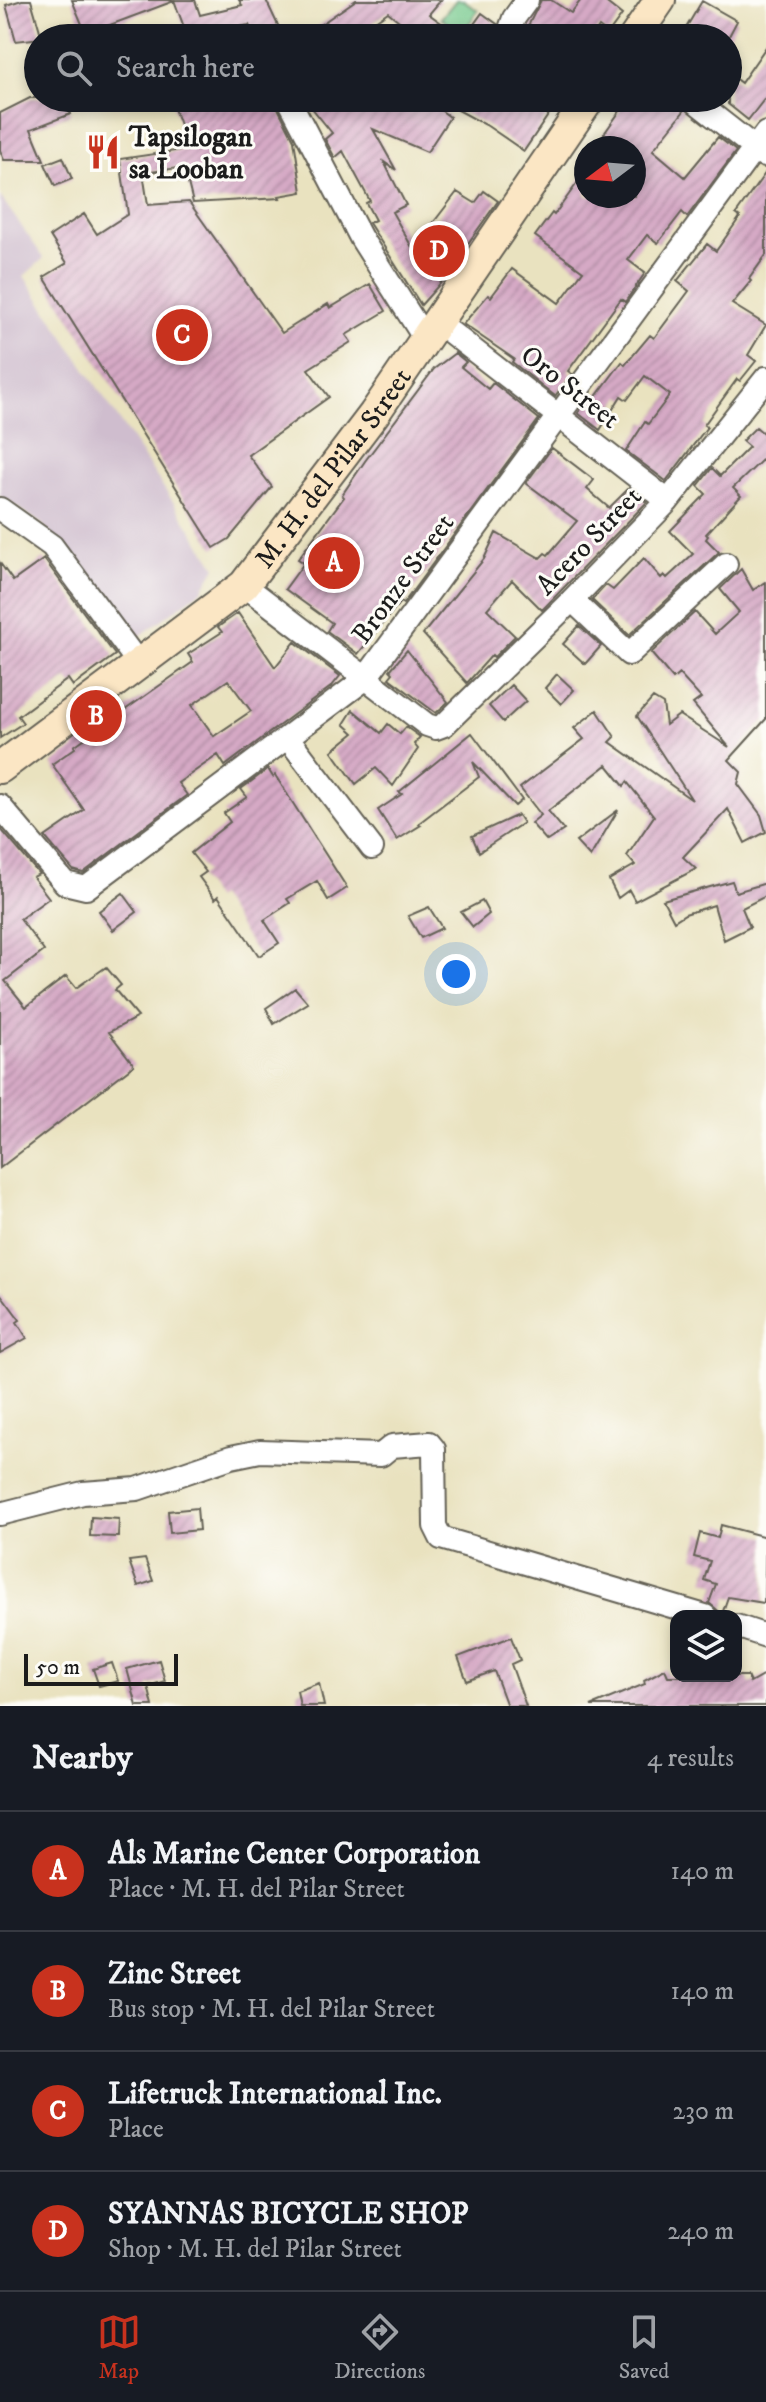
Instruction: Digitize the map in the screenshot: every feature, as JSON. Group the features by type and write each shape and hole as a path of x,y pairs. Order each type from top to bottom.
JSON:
{"main road":[{"path":"644,24 660,0"},
{"name":"M. H. del Pilar Street","path":"0,768 244,585 374,414 572,112"}],"street":[{"path":"512,24 527,0"},
{"path":"295,112 361,238 431,330"},
{"path":"712,112 762,146"},
{"name":"Bronze Street","path":"0,806 65,883 86,888 365,679 558,414 762,146"},
{"name":"Oro Street","path":"431,330 558,414 668,501"},
{"name":"Acero Street","path":"365,679 427,725 436,728 444,725 668,501 766,378"},
{"path":"0,509 52,546 139,664"},
{"path":"572,600 629,654 726,564"},
{"path":"244,585 365,679"},
{"path":"288,738 372,848"},
{"path":"0,1514 83,1493 137,1489 231,1457 260,1451 381,1455 392,1446 429,1443 434,1449 435,1526 441,1538 685,1610"},
{"path":"742,1628 766,1636"}],"shaded area":[{"path":"0,196 44,258 24,276 216,567 203,589 132,642 42,524 0,496"}],"green space":[{"path":"456,0 464,0 478,11 469,24 449,24 441,18"}],"building":[{"path":"31,0 38,24 24,24 24,40 16,41 6,5"},
{"path":"72,0 174,0 113,24 82,24"},
{"path":"174,0 195,0 200,15 242,5 239,0 266,0 277,24 183,24"},
{"path":"356,0 441,0 429,14 443,24 403,24 388,12 371,24 321,24"},
{"path":"541,0 551,0 571,13 581,0 603,0 622,15 615,24 529,24"},
{"path":"702,1 737,21 735,24 688,24"},
{"path":"482,13 497,24 474,24"},
{"path":"766,47 766,97 748,120 738,112 742,112 742,82"},
{"path":"24,101 24,112 71,114 31,129 44,160 4,160 0,150 0,113"},
{"path":"175,112 280,112 294,140 302,192 280,198 193,203 184,167 143,173 148,205 189,202 282,333 328,304 330,308 370,284 386,311 346,335 351,342 308,369 329,397 248,455 272,487 229,539 214,548 44,277 67,263 50,236 84,214 97,234 128,214 120,159 189,149"},
{"path":"315,112 443,112 450,117 427,152 373,129 396,170 384,162 406,205 392,212 413,249 457,192 475,203 484,191 498,201 466,246 459,241 434,268 445,278 421,305 369,223 375,220 366,203 370,201 343,151 335,158 325,139 332,133"},
{"path":"462,112 549,114 524,151"},
{"path":"619,112 683,112 653,150 685,177 718,137 736,151 687,217 682,212 658,243 647,235 628,260 645,273 625,302 621,299 568,371 572,374 555,396 512,362 514,359 463,324 488,295 491,297 512,269 559,303 583,271 535,236 552,213 554,215 574,188 574,208 646,208 646,136 602,136"},
{"path":"63,157 72,179 55,186 45,164"},
{"path":"766,172 766,255 749,279 751,281 732,304 766,325 748,355 756,361 740,381 737,379 704,425 707,427 666,481 626,451 645,422 648,424 670,395 645,376 627,400 621,396 600,430 578,413 590,396 594,399 622,362 625,365 650,335 654,338 689,291 677,281 707,244 716,251 740,217 736,214"},
{"path":"455,353 466,362 461,367 488,389 493,383 539,419 403,604 400,602 358,654 327,631 332,623 285,589 304,563 298,559 344,497 342,495 365,461 434,369"},
{"path":"756,427 763,433 766,430 766,463 762,460 733,488 741,496 706,534 706,539 719,552 629,635 592,600 606,585 613,590 644,558 661,578 664,575 667,578 693,554 670,531 706,494 698,486 712,468 720,476 749,447 742,441"},
{"path":"552,448 594,480 587,489 609,508 629,488 647,502 542,610 512,580 487,609 515,636 494,657 492,655 467,683 423,634 484,559 496,533 540,558 545,553 548,555 577,521 526,483"},
{"path":"44,559 115,655 73,686 68,679 18,716 23,723 0,738 0,563 13,581"},
{"path":"741,569 753,590 766,582 766,719 729,760 741,772 738,784 761,815 766,832 745,843 728,809 683,857 696,869 635,901 629,890 618,898 609,880 635,865 627,856 654,816 627,782 624,786 607,765 548,811 564,830 547,841 531,823 541,815 520,788 584,739 574,728 597,710 615,737 610,742 692,800 637,716 653,698 663,704 666,725 679,715 729,747 693,704 701,698 679,674 673,679 651,653 695,612 715,634 739,612 720,589"},
{"path":"238,613 275,667 295,642 340,676 332,686 225,766 218,755 178,783 187,795 83,873 73,870 45,837 84,810 52,764 193,662 188,654 222,632 218,627","holes":["228,680 251,711 214,736 192,705"]},
{"path":"579,626 601,646 585,664 563,644"},
{"path":"407,650 448,702 436,713 389,678 393,673 390,670"},
{"path":"557,674 574,690 561,704 545,688"},
{"path":"511,685 526,701 503,722 489,706"},
{"path":"353,710 381,733 388,724 400,734 406,727 420,737 414,744 418,749 393,786 376,768 356,784 332,751 354,733 344,724"},
{"path":"472,733 522,800 515,806 473,762 479,777 419,823 421,825 397,840 378,810 402,794 399,792"},
{"path":"268,769 273,777 275,775 347,888 328,900 317,881 287,899 290,903 264,920 279,943 259,956 218,896 215,899 199,877 206,872 191,853 230,822 224,813 247,797 241,789"},
{"path":"618,810 590,857 576,842"},
{"path":"518,815 523,823 479,852 472,836"},
{"path":"0,828 39,874 33,877 49,898 20,919 44,951 5,981 26,1007 66,976 76,988 106,967 121,985 115,990 138,1017 109,1032 134,1065 0,1168"},
{"path":"732,881 736,892 766,883 766,896 742,908 750,927 724,940 714,905 685,914 674,921 663,900"},
{"path":"123,893 137,912 113,930 99,911"},
{"path":"482,901 489,914 473,927 461,912"},
{"path":"429,907 442,928 421,938 408,916"},
{"path":"295,988 308,1003 274,1024 266,1008"},
{"path":"0,1293 20,1320 17,1322 27,1338 0,1353"},
{"path":"197,1508 199,1530 170,1533 168,1511"},
{"path":"91,1517 119,1519 118,1537 90,1536"},
{"path":"721,1525 766,1537 764,1603 728,1597 723,1610 717,1610 709,1603 716,1584 704,1580 710,1561 694,1557 700,1533 718,1538"},
{"path":"145,1559 153,1581 138,1586 129,1561"},
{"path":"511,1637 520,1660 511,1664 526,1706 507,1706 494,1671 467,1681 458,1657"},
{"path":"159,1660 165,1681 148,1686 153,1706 137,1706 127,1669"},
{"path":"112,1663 118,1681 99,1686 93,1669"},
{"path":"665,1669 670,1682 742,1682 742,1676 747,1676 750,1683 766,1674 766,1706 591,1706 645,1684 644,1680"},
{"path":"319,1683 324,1706 300,1706 297,1691"}],"place":[{"name":"Tapsilogan sa Looban","path":"103,152"},
{"name":"SYANNAS BICYCLE SHOP","path":"439,251"},
{"name":"Lifetruck International Inc.","path":"182,335"},
{"name":"Als Marine Center Corporation","path":"334,563"},
{"name":"Zinc Street","path":"96,716"}]}
